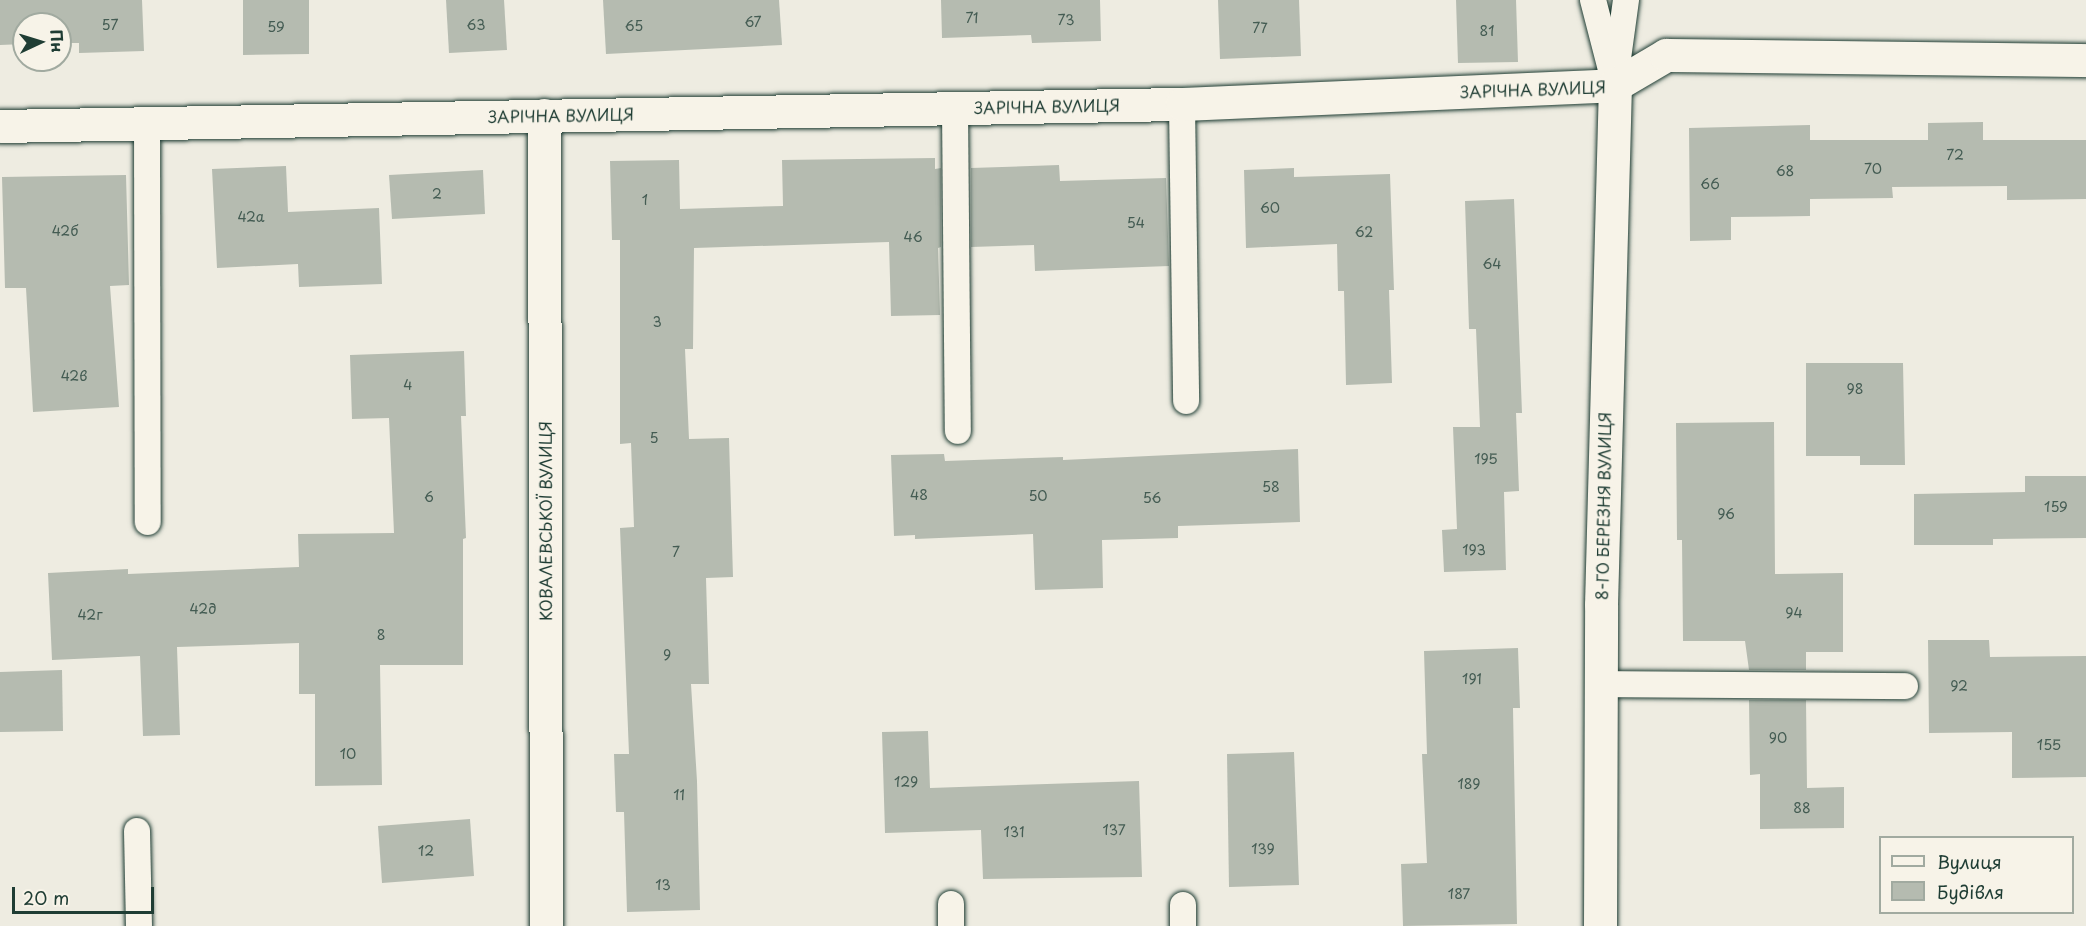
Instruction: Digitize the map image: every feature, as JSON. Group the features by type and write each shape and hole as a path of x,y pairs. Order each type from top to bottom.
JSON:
{"street":[{"name":"ЗАРІЧНА ВУЛИЦЯ","path":"0,126 1182,104 1615,85 1666,56 2086,60"},
{"name":"8-ГО БЕРЕЗНЯ ВУЛИЦЯ","path":"1600,926 1600,684 1615,85"},
{"name":"КОВАЛЕВСЬКОЇ ВУЛИЦЯ","path":"544,115 546,926"}],"lane":[{"path":"1593,0 1615,85"},
{"path":"1615,85 1626,0"},
{"path":"1182,104 1186,401"},
{"path":"955,108 958,431"},
{"path":"147,123 148,522"},
{"path":"1600,684 1905,686"},
{"path":"137,831 139,926"}],"building":[{"path":"0,0 142,0 144,51 79,53 79,43 72,43 72,12 12,12 12,44 0,45"},
{"path":"243,0 309,0 309,54 243,55"},
{"path":"446,0 504,0 507,50 449,53"},
{"path":"603,0 779,0 782,45 606,54"},
{"path":"941,0 1100,0 1101,41 1032,43 1031,35 942,38"},
{"path":"1218,0 1299,0 1301,56 1220,59"},
{"path":"1456,0 1516,0 1518,62 1458,63"},
{"path":"1983,122 1983,140 2086,140 2086,199 2007,200 2007,186 1892,187 1893,198 1810,199 1810,216 1731,217 1731,240 1690,241 1689,128 1810,125 1810,140 1928,140 1928,123"},
{"path":"935,158 935,169 941,168 941,247 938,248 940,315 891,316 889,242 694,248 693,349 685,349 689,439 729,438 733,577 706,578 709,684 691,684 697,781 700,910 627,912 624,812 616,812 614,754 629,754 620,528 634,527 631,443 620,444 620,240 612,240 610,161 679,160 680,209 783,206 782,160"},
{"path":"1059,165 1060,181 1166,178 1169,266 1035,271 1034,245 971,247 971,168"},
{"path":"286,166 288,212 379,208 382,284 299,287 298,264 217,268 212,169"},
{"path":"1294,168 1294,177 1390,174 1394,290 1389,290 1392,383 1346,385 1344,291 1338,291 1337,244 1246,248 1244,170"},
{"path":"483,170 485,214 392,219 389,175"},
{"path":"126,175 129,285 110,286 119,407 33,412 26,288 5,288 2,177"},
{"path":"1514,199 1522,413 1516,413 1519,491 1504,492 1506,570 1444,572 1442,530 1457,529 1453,427 1480,427 1476,329 1469,329 1465,201"},
{"path":"464,351 466,416 461,416 466,538 463,539 463,665 380,665 382,785 315,786 315,694 299,694 299,643 177,647 180,735 143,736 140,656 52,660 48,573 128,569 128,574 299,567 298,534 394,533 389,418 352,419 350,355"},
{"path":"1806,363 1903,363 1905,465 1860,465 1860,456 1806,456"},
{"path":"1774,422 1775,574 1843,573 1843,652 1806,652 1806,670 1749,670 1745,641 1683,641 1682,540 1677,540 1676,423"},
{"path":"1298,449 1300,522 1178,526 1178,538 1102,540 1103,588 1035,590 1033,534 915,539 915,535 894,536 891,455 944,454 945,461 1063,457 1063,460"},
{"path":"2025,476 2086,476 2086,538 1993,539 1993,545 1914,545 1914,494 2025,492"},
{"path":"1928,640 1989,640 1990,657 2086,656 2086,777 2012,778 2012,732 1929,733"},
{"path":"1518,648 1520,708 1513,708 1517,924 1403,926 1401,864 1427,863 1422,754 1427,754 1424,651"},
{"path":"62,670 63,731 0,732 0,672"},
{"path":"1749,700 1806,700 1807,788 1844,787 1844,828 1760,829 1760,774 1750,775"},
{"path":"928,731 930,788 1139,781 1142,877 983,879 981,830 885,833 882,732"},
{"path":"1294,752 1299,885 1229,887 1227,754"},
{"path":"470,819 474,876 382,883 378,826"}]}
